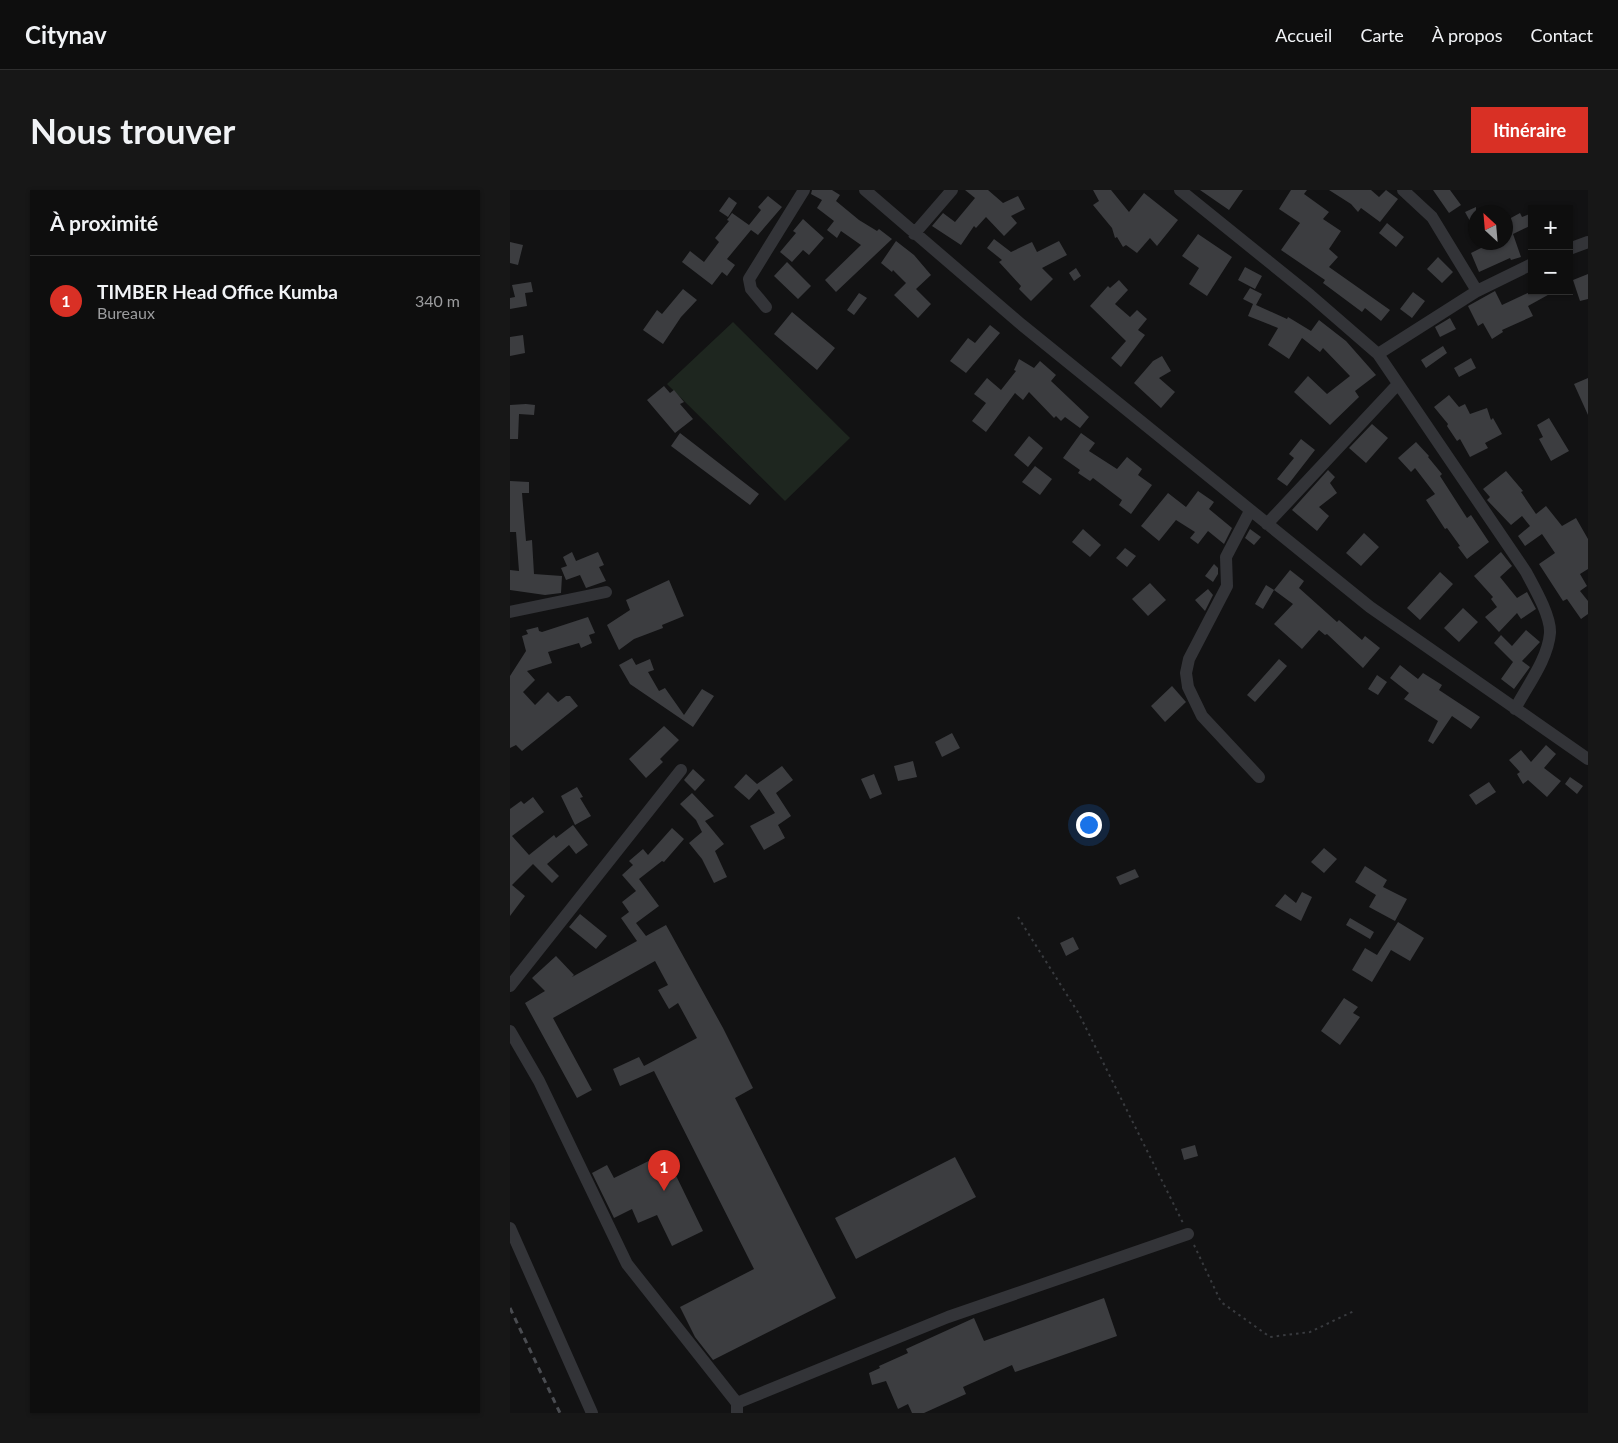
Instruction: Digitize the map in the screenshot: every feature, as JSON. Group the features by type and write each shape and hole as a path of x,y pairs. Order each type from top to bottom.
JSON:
{"street":[{"path":"766,307 751,289 749,279 804,190"},
{"path":"865,190 914,234 1250,511 1370,607 1588,760"},
{"path":"914,234 952,190"},
{"path":"1180,190 1310,295 1378,354 1526,572 1542,603 1550,631 1545,654 1515,709"},
{"path":"1403,190 1432,217 1477,291"},
{"path":"1573,248 1588,242"},
{"path":"1378,354 1477,291 1528,266"},
{"path":"1267,524 1398,384"},
{"path":"1250,511 1226,557 1227,586 1189,659 1186,673 1188,686 1202,716 1259,777"},
{"path":"510,612 606,592"},
{"path":"510,986 681,770"},
{"path":"510,1031 539,1081 626,1264 737,1408 948,1317 1188,1234"},
{"path":"510,1228 592,1413"}],"path":[{"path":"1018,917 1078,1014 1221,1302 1270,1337 1310,1332 1354,1311"}],"shaded area":[{"path":"733,322 850,438 785,501 667,384"}],"building":[{"path":"812,190 832,190 840,195 836,201 859,220 877,231 879,229 892,239 836,292 825,280 861,245 841,231 837,238 827,230 834,221 817,208 822,200 811,194"},
{"path":"965,190 988,190 1003,203 1018,196 1025,209 1011,216 1017,223 1004,236 986,217 976,228 974,226 961,245 932,226 943,213 955,222 975,198"},
{"path":"1093,190 1111,190 1129,212 1144,193 1178,220 1157,246 1150,238 1137,253 1126,245 1123,247 1117,237 1115,238 1112,228 1093,205 1099,201"},
{"path":"1200,190 1243,190 1229,210"},
{"path":"1291,190 1307,190 1304,194 1329,212 1323,219 1341,231 1329,249 1338,257 1329,267 1390,310 1381,321 1365,308 1362,312 1323,283 1325,280 1281,250 1300,223 1279,209"},
{"path":"1329,190 1371,190 1379,197 1386,190 1398,199 1380,222 1361,208 1358,212 1351,204"},
{"path":"1433,190 1450,190 1461,205 1449,213"},
{"path":"768,196 782,207 758,235 751,230 727,259 735,265 727,276 722,272 712,285 682,262 690,251 704,262 719,242 715,238 729,221 727,220 732,213 749,225 761,210 758,207"},
{"path":"729,197 737,203 728,217 719,211"},
{"path":"1520,213 1522,217 1528,215 1528,227 1513,234 1513,217"},
{"path":"803,219 824,238 809,255 803,250 792,262 780,252 796,233 793,231"},
{"path":"1387,223 1404,237 1396,247 1379,233"},
{"path":"1198,234 1232,257 1207,296 1189,284 1199,268 1182,256"},
{"path":"1513,234 1521,257 1511,260 1510,258 1479,272 1471,253 1477,250 1513,250"},
{"path":"994,239 1011,252 1032,242 1037,252 1059,241 1067,255 1042,268 1053,279 1031,301 1019,289 1021,286 999,262 1002,260 987,248"},
{"path":"896,241 914,255 931,275 916,289 931,304 918,318 894,295 906,283 893,270 892,272 881,263"},
{"path":"510,242 523,245 518,265 510,263"},
{"path":"1438,257 1453,272 1442,283 1427,269"},
{"path":"787,262 811,286 798,299 774,276"},
{"path":"1245,267 1262,276 1255,289 1238,280"},
{"path":"1076,268 1081,276 1074,281 1069,273"},
{"path":"1588,274 1588,299 1580,301 1573,280"},
{"path":"1119,280 1128,290 1115,304 1130,317 1137,310 1147,319 1138,330 1145,335 1121,367 1111,358 1126,341 1090,306 1108,286 1110,288"},
{"path":"531,282 533,292 525,293 527,306 510,309 510,298 515,297 512,285"},
{"path":"1250,288 1262,294 1256,305 1287,319 1288,317 1311,331 1319,320 1346,341 1376,375 1355,391 1359,397 1330,425 1294,392 1308,376 1327,394 1350,376 1323,348 1320,352 1302,338 1289,359 1268,345 1278,328 1248,316 1253,304 1243,299"},
{"path":"683,289 697,300 681,317 663,344 643,330 657,310 662,314"},
{"path":"1495,291 1502,305 1528,293 1528,295 1548,295 1528,306 1533,316 1502,330 1503,332 1492,339 1483,323 1478,326 1468,306"},
{"path":"1413,292 1425,301 1412,318 1400,309"},
{"path":"859,293 867,298 854,315 847,310"},
{"path":"792,312 835,348 817,370 774,334"},
{"path":"1450,318 1456,329 1440,337 1435,327"},
{"path":"990,325 1000,333 966,373 950,361 968,338 975,343"},
{"path":"523,335 525,353 510,356 510,337"},
{"path":"1443,346 1447,353 1426,368 1421,360"},
{"path":"1162,356 1171,371 1159,378 1175,392 1161,408 1134,383 1153,361"},
{"path":"1471,358 1476,368 1459,377 1454,368"},
{"path":"1019,359 1034,368 1040,361 1056,375 1051,381 1089,417 1080,428 1065,417 1061,421 1056,416 1054,418 1029,392 1023,400 1015,393 986,432 972,421 986,403 974,394 987,378 1001,390 1016,371 1014,370"},
{"path":"1588,378 1588,415 1574,384"},
{"path":"664,386 670,393 674,390 684,402 680,404 693,419 675,433 647,400"},
{"path":"1449,395 1459,407 1465,404 1470,414 1487,408 1491,420 1493,418 1502,434 1485,443 1488,448 1470,457 1460,439 1457,441 1447,426 1448,424 1434,407"},
{"path":"510,405 535,405 534,415 519,414 518,439 510,439"},
{"path":"1549,418 1569,451 1551,461 1539,439 1543,437 1537,425"},
{"path":"1372,424 1388,438 1366,463 1349,448"},
{"path":"680,433 759,494 750,505 671,446"},
{"path":"1081,433 1095,443 1089,451 1117,469 1127,457 1142,469 1138,475 1152,485 1131,514 1119,505 1122,500 1093,478 1090,481 1078,473 1080,470 1063,458"},
{"path":"1029,436 1043,448 1028,467 1014,455"},
{"path":"1301,439 1315,450 1287,486 1277,479 1294,458 1289,454"},
{"path":"1416,442 1442,474 1440,476 1467,518 1471,515 1489,542 1467,559 1458,547 1460,546 1447,528 1445,529 1426,500 1435,494 1415,468 1411,472 1398,458"},
{"path":"1035,466 1052,479 1040,495 1022,482"},
{"path":"1328,470 1335,477 1330,483 1337,493 1319,507 1329,516 1317,531 1292,510"},
{"path":"1506,471 1523,491 1521,492 1536,514 1546,506 1562,526 1576,518 1588,539 1588,569 1580,574 1587,586 1580,591 1588,601 1588,614 1581,619 1567,599 1563,601 1539,564 1555,553 1542,534 1525,546 1518,536 1530,526 1522,516 1511,525 1487,500 1490,497 1483,489"},
{"path":"510,481 529,482 529,493 522,493 526,541 532,540 534,574 562,576 561,593 545,595 510,590 510,570 519,571 516,532 510,532"},
{"path":"1198,491 1214,502 1209,509 1232,528 1224,544 1208,531 1198,544 1190,538 1195,532 1176,520 1159,541 1141,526 1168,493 1186,507"},
{"path":"1083,529 1101,545 1090,557 1072,542"},
{"path":"1250,529 1261,537 1254,545 1245,538"},
{"path":"1364,533 1379,547 1361,566 1346,553"},
{"path":"1125,548 1136,556 1127,567 1116,558"},
{"path":"572,552 576,561 598,552 604,565 599,567 606,581 586,588 580,575 566,580 561,568 567,566 563,557"},
{"path":"1501,552 1512,566 1500,577 1517,598 1527,592 1536,609 1521,619 1517,613 1499,632 1485,617 1497,607 1491,599 1493,597 1474,576"},
{"path":"1214,564 1218,568 1218,574 1213,582 1205,576"},
{"path":"1290,570 1304,581 1299,588 1337,622 1339,620 1362,640 1365,636 1380,648 1363,668 1327,634 1325,635 1319,630 1302,649 1274,624 1293,604 1274,590"},
{"path":"1440,572 1453,584 1420,620 1407,608"},
{"path":"669,580 684,616 662,625 663,628 634,639 619,650 607,625 630,610 626,600"},
{"path":"1150,583 1166,600 1148,616 1132,599"},
{"path":"1266,585 1274,590 1263,609 1255,604"},
{"path":"1208,589 1213,595 1205,611 1195,600"},
{"path":"1463,608 1478,622 1459,642 1444,628"},
{"path":"588,617 595,633 589,635 592,643 581,648 579,643 548,652 552,663 527,671 535,680 523,692 535,705 548,692 558,702 566,696 570,696 578,706 522,751 516,745 510,748 510,676 526,651 522,636 528,634 526,630 538,627 539,631 542,632"},
{"path":"1526,630 1540,642 1522,661 1530,667 1514,689 1501,679 1513,662 1494,643 1501,635 1512,646"},
{"path":"632,658 636,665 650,659 654,670 648,672 659,691 665,688 684,715 702,689 714,696 693,727 630,684 619,665"},
{"path":"1279,659 1287,666 1255,702 1247,695"},
{"path":"1400,665 1418,679 1423,673 1442,685 1439,690 1480,717 1471,729 1452,716 1433,744 1428,741 1438,721 1404,699 1409,693 1390,678"},
{"path":"1377,675 1387,682 1378,695 1368,689"},
{"path":"1172,686 1186,702 1165,722 1151,706"},
{"path":"664,726 679,740 660,759 663,762 646,778 629,759"},
{"path":"952,733 960,748 942,757 935,742"},
{"path":"1546,745 1556,754 1544,768 1561,781 1547,797 1528,780 1523,784 1517,774 1520,772 1509,760 1521,750 1531,762"},
{"path":"913,761 917,777 898,781 894,766"},
{"path":"782,766 793,780 776,793 791,816 778,825 785,838 764,850 750,826 775,813 759,789 749,800 734,787 746,774 757,784"},
{"path":"693,769 705,780 695,791 684,780"},
{"path":"874,774 882,794 870,799 861,779"},
{"path":"1570,777 1583,786 1577,794 1565,784"},
{"path":"1489,782 1496,792 1476,805 1469,795"},
{"path":"577,787 583,797 580,798 591,816 575,825 561,796"},
{"path":"692,793 714,816 705,821 724,844 715,851 727,877 714,883 702,859 689,843 702,832 696,820 680,804"},
{"path":"533,797 544,812 512,836 529,855 554,835 556,838 573,825 588,845 576,854 569,845 547,864 559,876 552,883 533,864 512,885 525,896 510,916 510,809 521,801 524,804"},
{"path":"672,828 684,839 664,862 662,861 639,879 659,906 636,923 646,936 666,925 723,1028 753,1088 735,1098 836,1298 713,1360 695,1337 680,1307 754,1269 654,1071 620,1086 613,1069 639,1057 644,1066 697,1038 678,1003 669,1009 658,990 668,985 655,961 553,1018 592,1090 577,1098 525,1003 545,991 532,978 556,956 574,975 572,977 637,941 621,918 629,912 622,902 636,891 622,875 633,865 629,861 643,849 648,855"},
{"path":"1324,848 1337,859 1324,873 1311,862"},
{"path":"1365,866 1387,880 1383,887 1407,899 1395,921 1369,907 1376,895 1355,882"},
{"path":"1135,869 1139,877 1120,885 1116,877"},
{"path":"1302,892 1312,897 1301,921 1275,906 1285,894 1296,903"},
{"path":"580,914 607,936 596,949 569,927"},
{"path":"1350,918 1374,932 1370,939 1346,925"},
{"path":"1398,922 1424,938 1410,961 1391,950 1372,982 1352,970 1365,948 1377,955"},
{"path":"1073,937 1079,949 1066,956 1060,943"},
{"path":"1344,998 1358,1007 1353,1013 1360,1017 1340,1045 1321,1031"},
{"path":"1195,1145 1198,1156 1184,1160 1181,1149"},
{"path":"665,1153 703,1231 672,1246 657,1215 638,1223 632,1209 614,1218 592,1173 607,1165 614,1178"},
{"path":"955,1157 976,1197 856,1259 835,1218"},
{"path":"1104,1298 1117,1336 1015,1372 1012,1365 963,1387 966,1394 924,1413 912,1413 908,1404 898,1409 886,1381 872,1385 869,1373 880,1368 879,1366 908,1353 906,1349 974,1318 984,1341"}],"railway":[{"path":"510,1308 560,1413"}],"place":[{"name":"TIMBER Head Office Kumba","path":"664,1191"}]}
